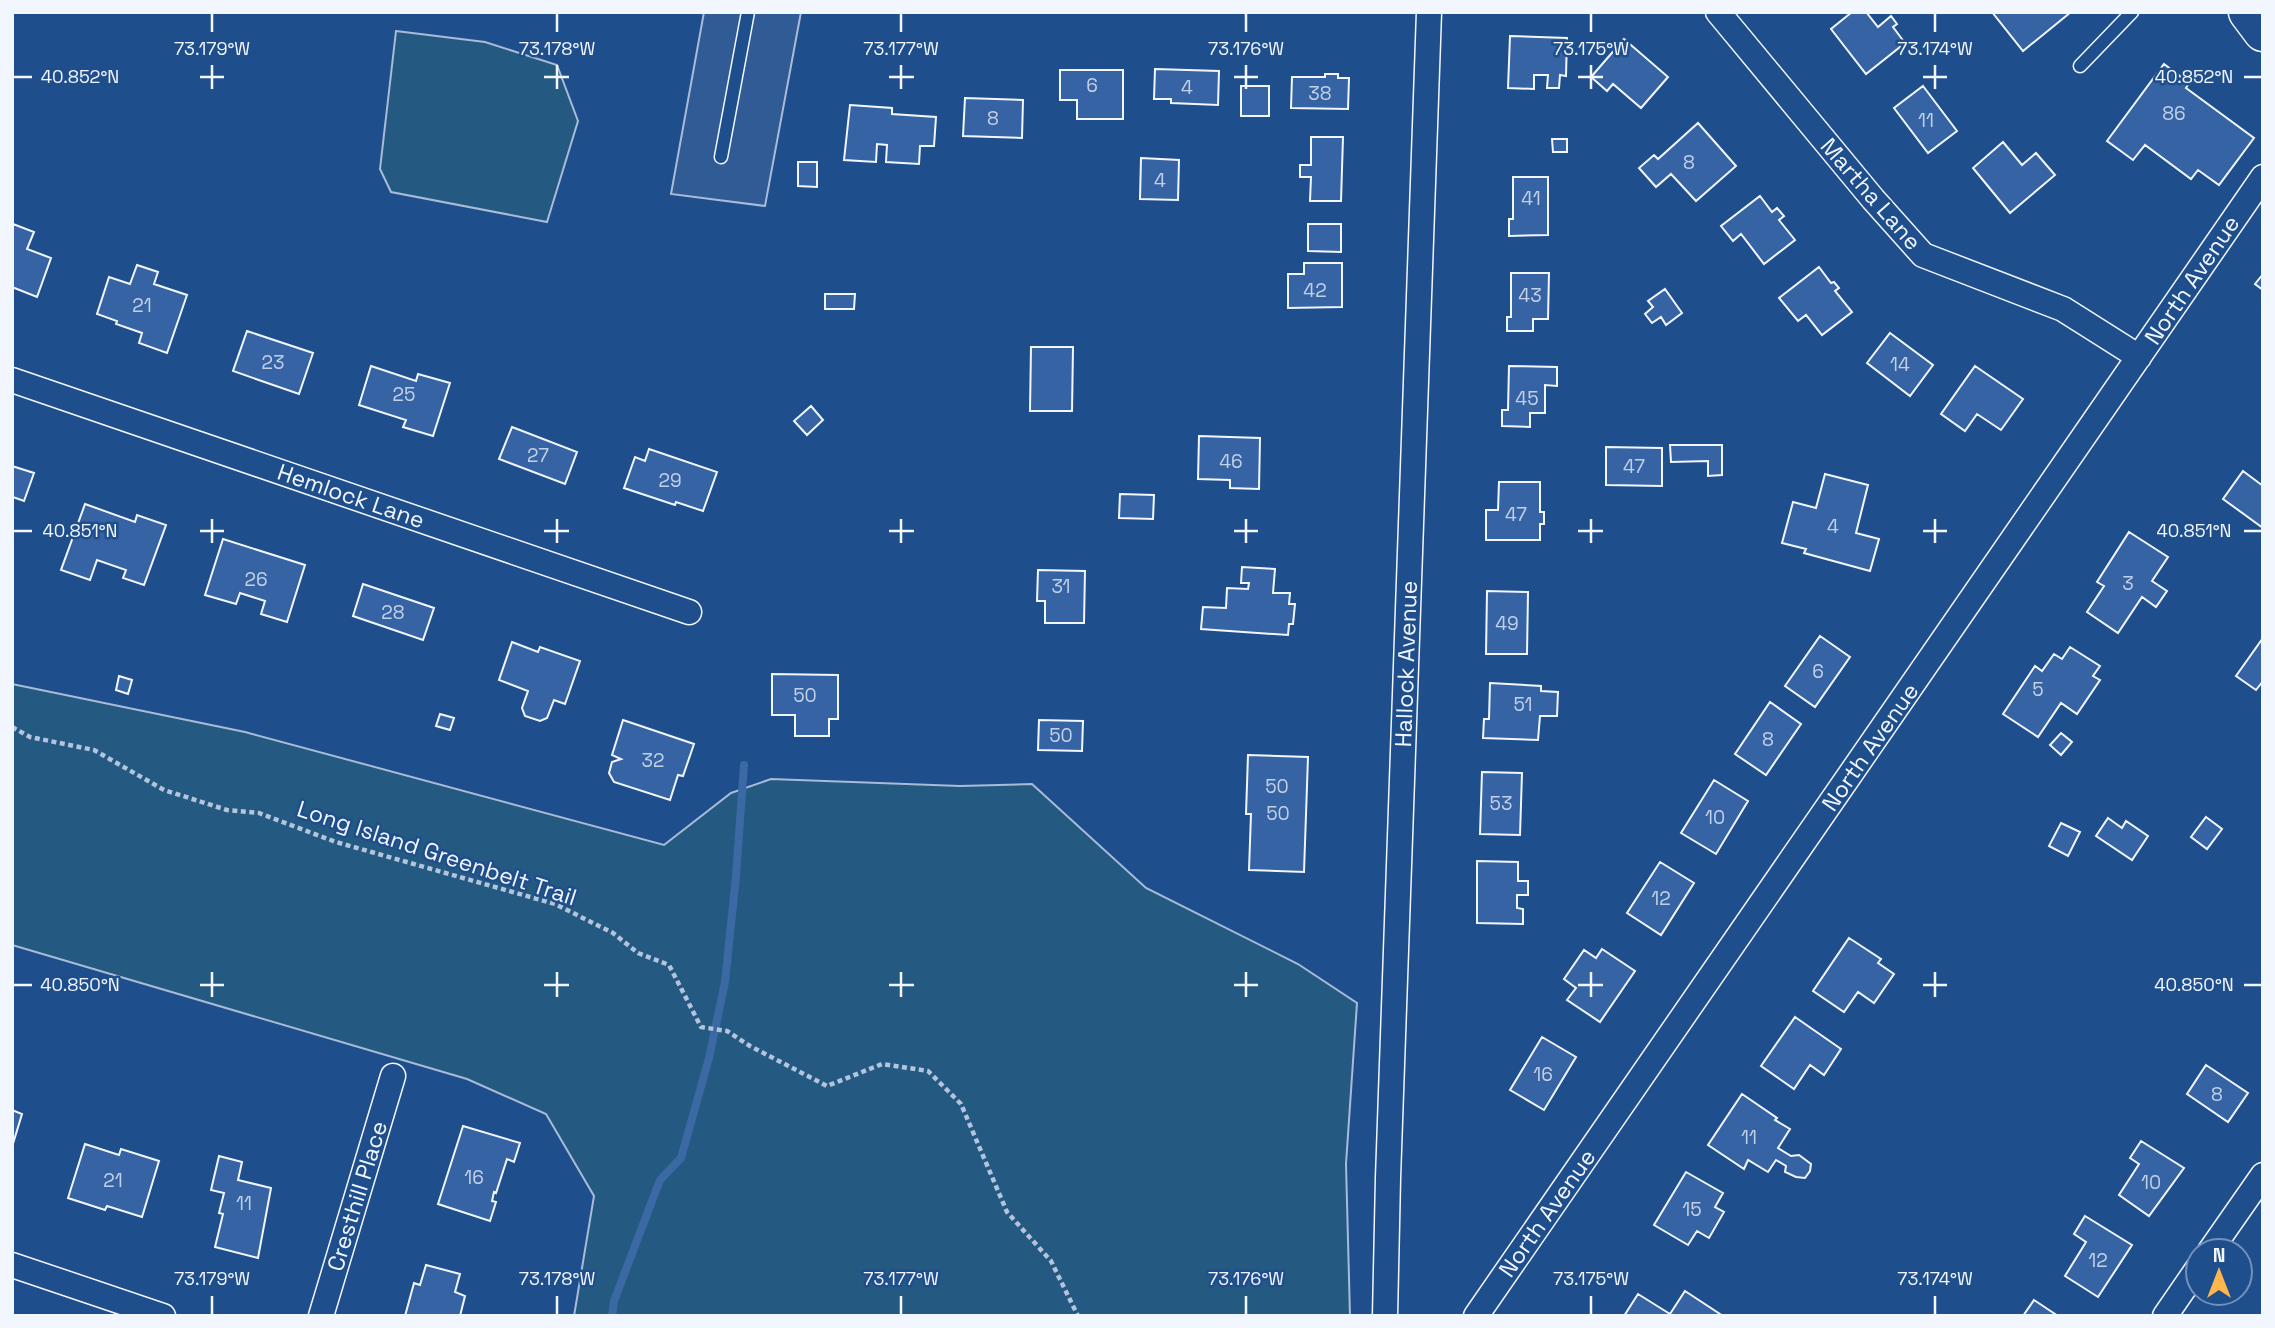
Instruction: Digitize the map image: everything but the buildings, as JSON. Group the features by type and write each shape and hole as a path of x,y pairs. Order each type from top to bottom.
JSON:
{"main road":[{"path":"2248,12 2263,32"}],"street":[{"name":"Hallock Avenue","path":"1385,1316 1388,1150 1429,12"},
{"name":"Martha Lane","path":"1718,12 1873,200 1923,255 2063,309 2139,357"},
{"name":"North Avenue","path":"1476,1316 2263,177"},
{"name":"Hemlock Lane","path":"12,380 689,612"},
{"name":"Cresthill Place","path":"321,1316 393,1076"},
{"path":"2220,1237 2263,1175"},
{"path":"12,1265 163,1316"},
{"path":"2165,1316 2184,1288"}],"lane":[{"path":"721,157 748,12"},
{"path":"2080,66 2132,12"}],"path":[{"name":"Long Island Greenbelt Trail","path":"12,727 30,737 94,750 164,790 227,810 259,813 336,842 555,904 613,933 638,953 669,965 701,1027 727,1031 827,1086 882,1064 928,1071 961,1104 1007,1212 1051,1261 1078,1316"}],"shaded area":[{"path":"704,12 801,12 765,206 671,194"},
{"path":"396,31 485,42 557,65 578,121 547,222 391,192 380,169"},
{"path":"12,684 245,732 664,845 731,793 771,779 960,786 1032,784 1146,888 1298,964 1357,1003 1346,1164 1350,1316 574,1316 594,1196 546,1114 467,1079 12,945"}],"waterway":[{"path":"612,1316 614,1301 660,1180 681,1158 709,1058 725,982 744,765"}]}
